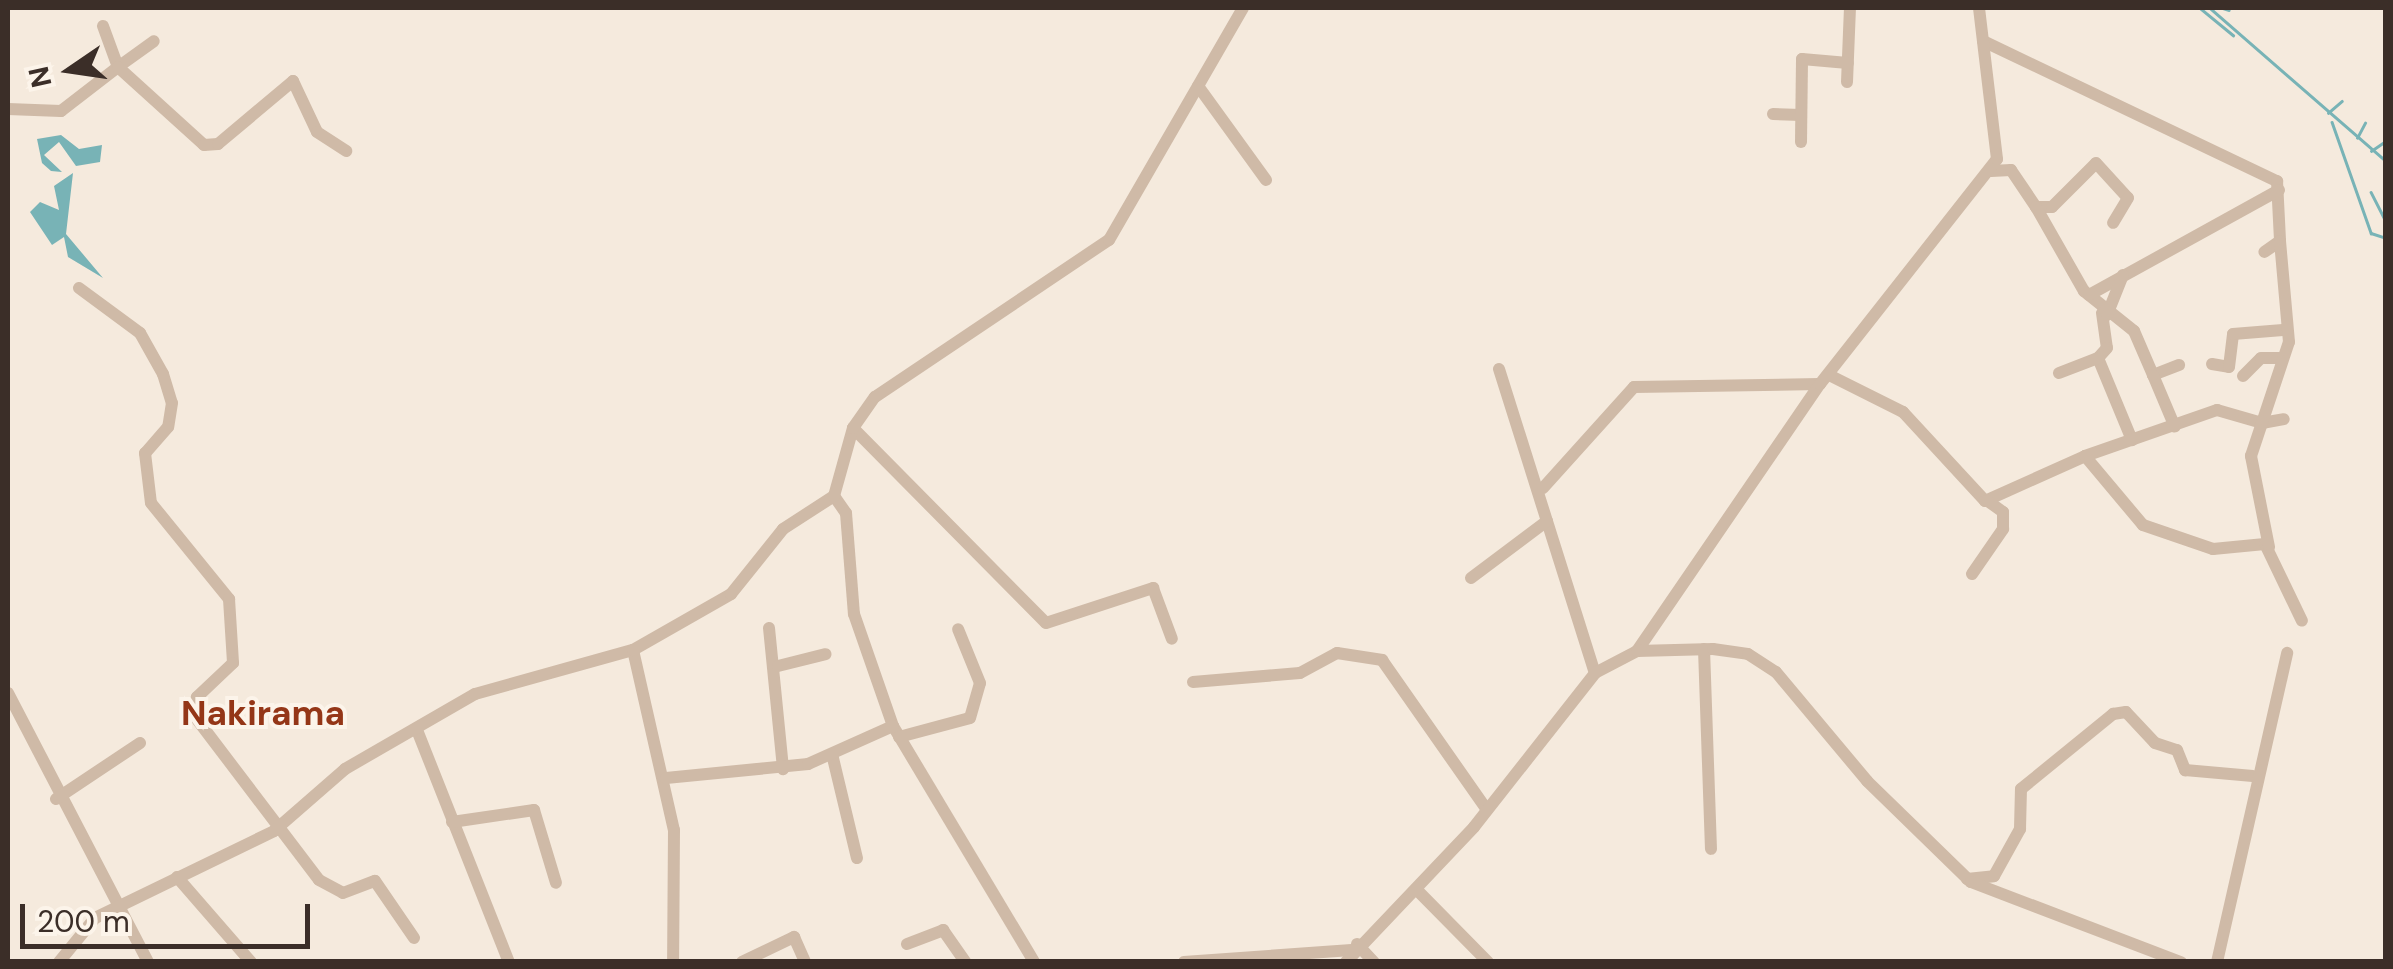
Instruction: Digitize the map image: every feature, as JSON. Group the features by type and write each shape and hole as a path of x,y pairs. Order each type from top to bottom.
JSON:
{"street":[{"path":"59,962 122,902 274,831 345,769 474,694 633,650 731,594 783,528 834,496 853,428 889,386 1109,240 1243,8"},
{"path":"1847,82 1850,8"},
{"path":"1637,651 1824,380 1990,171 1979,8"},
{"path":"103,26 118,68 204,145 218,144 293,81 317,132 346,151"},
{"path":"1984,41 2277,181 2282,358 2251,456 2269,548 2284,599 2302,621"},
{"path":"8,110 60,110 154,42"},
{"path":"1801,142 1802,60 1848,62"},
{"path":"1198,86 1266,180"},
{"path":"1774,114 1801,115"},
{"path":"2036,207 2052,207 2096,163 2128,198 2112,222"},
{"path":"1990,171 2011,170 2089,295 2106,313 2134,331 2175,427"},
{"path":"2089,295 2279,190"},
{"path":"2264,252 2280,242"},
{"path":"2058,373 2098,358 2107,348 2106,313 2123,275"},
{"path":"79,288 140,333 170,392 168,427 142,469 160,522 223,584 235,646 232,663 192,710 274,831 334,892 374,881 414,938"},
{"path":"2212,364 2229,367 2233,334 2283,330"},
{"path":"2098,358 2132,440"},
{"path":"2243,376 2261,358 2282,358"},
{"path":"2152,374 2179,365"},
{"path":"1499,369 1542,488 1547,522 1595,673"},
{"path":"1542,488 1634,387 1824,380 1904,412 2004,512 2003,529 1972,574"},
{"path":"1988,500 2085,456 2217,410 2262,424 2284,419"},
{"path":"853,428 1046,624 1147,587 1161,596 1172,639"},
{"path":"2085,456 2143,525 2212,549 2269,548"},
{"path":"834,496 846,513 854,614 896,732 1034,962"},
{"path":"1471,578 1547,522"},
{"path":"769,628 778,666 783,769"},
{"path":"666,778 783,769 896,732 970,718 980,683 958,629"},
{"path":"1704,649 1711,849"},
{"path":"1184,962 1333,957 1352,952 1416,889 1486,810 1595,673 1637,651 1704,649 1765,662 1967,879 2158,959 2181,962"},
{"path":"633,650 666,778 676,866 673,962"},
{"path":"2217,962 2252,776 2287,652"},
{"path":"1193,682 1300,673 1338,653 1382,660 1486,810"},
{"path":"778,666 826,654"},
{"path":"8,694 56,799 122,902 148,962"},
{"path":"1989,890 2020,829 2022,789 2113,714 2126,712 2155,744 2177,750 2185,770 2252,776"},
{"path":"417,730 509,962"},
{"path":"56,799 140,743"},
{"path":"832,754 857,858"},
{"path":"452,822 534,810 556,883"},
{"path":"1967,879 1994,876"},
{"path":"178,877 251,962"},
{"path":"1416,889 1488,962"},
{"path":"908,944 943,930 965,962"},
{"path":"742,962 794,938 805,962"},
{"path":"1352,952 1374,962"}],"water":[{"path":"61,135 79,149 102,145 100,162 76,166 59,142 44,155 62,172 51,171 42,163 37,139"},
{"path":"73,173 66,234 103,278 68,257 64,237 52,245 30,212 40,202 59,210 54,186"}],"waterway":[{"path":"2200,8 2233,35"},
{"path":"2210,8 2386,161"},
{"path":"2223,8 2229,10"},
{"path":"2328,113 2342,101"},
{"path":"2332,122 2371,233 2386,238"},
{"path":"2357,138 2365,123"},
{"path":"2371,151 2386,141"},
{"path":"2371,192 2386,221"}],"district":[{"name":"Nakirama","path":"263,713"}]}
